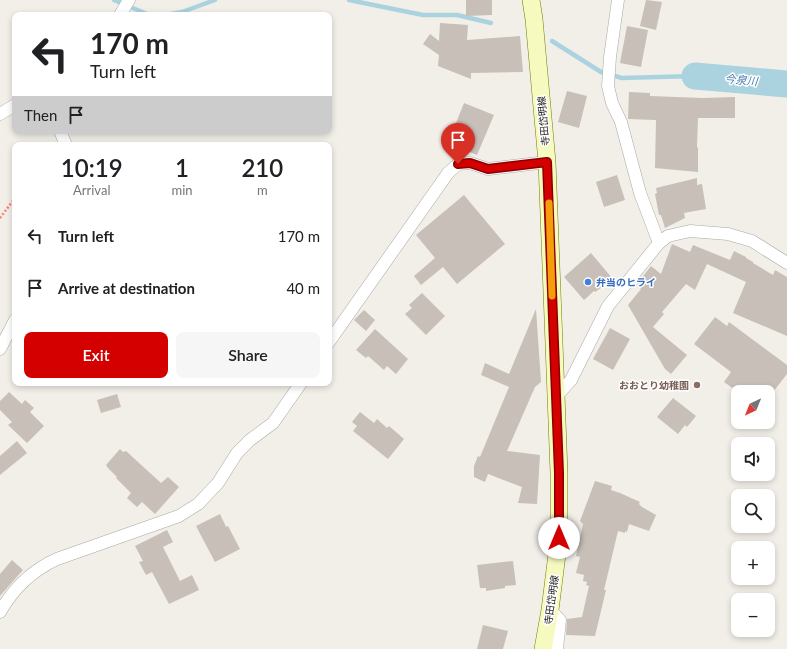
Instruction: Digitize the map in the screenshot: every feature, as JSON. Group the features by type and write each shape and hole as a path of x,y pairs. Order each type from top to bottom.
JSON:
{"main road":[{"name":"寺田岱明線","path":"531,0 547,162 559,473 559,538 550,610 543,649"}],"street":[{"path":"122,12 130,0"},
{"path":"618,0 608,78 612,103 621,122 640,193 659,243"},
{"path":"0,114 12,107"},
{"path":"332,338 448,173 458,164 470,163 488,169 547,162"},
{"path":"556,397 571,380 608,306 659,243 668,236 690,231 728,234 752,241 787,263"},
{"path":"0,349 12,326"},
{"path":"0,612 21,584 41,566 179,516 198,504 218,483 237,453 250,440 273,423 299,386"},
{"path":"550,610 560,620 557,649"}],"path":[{"path":"0,218 12,202"}],"building":[{"path":"466,0 492,0 492,15 466,16"},
{"path":"646,0 662,2 656,30 640,26"},
{"path":"440,23 468,25 467,40 520,36 523,72 471,73 471,79 438,66 439,55 423,44 430,34 439,41"},
{"path":"627,26 648,30 641,67 620,63"},
{"path":"567,91 587,96 579,128 558,122"},
{"path":"629,92 650,93 650,96 703,98 735,97 735,118 698,118 698,172 655,168 656,120 628,119"},
{"path":"464,103 494,115 477,155 448,143"},
{"path":"617,175 625,200 604,207 596,182"},
{"path":"697,178 697,185 702,184 706,209 684,213 685,218 665,228 661,215 659,215 655,194 657,193 656,188"},
{"path":"464,195 505,244 457,284 443,267 421,285 414,276 435,258 416,235"},
{"path":"672,244 690,252 693,245 730,260 734,251 773,275 775,270 787,277 787,336 733,313 746,282 707,264 695,290 686,284 662,312 664,314 653,327 687,355 671,374 665,369 628,305 641,289 636,285 651,266 661,274"},
{"name":"弁当のヒライ","path":"591,253 612,278 584,300 564,277"},
{"path":"422,293 445,316 426,335 405,314 412,308 409,305"},
{"path":"536,309 541,382 535,387 507,451 540,455 537,504 518,503 522,487 488,474 485,482 474,477 474,466 478,456 480,457 509,387 481,375 485,363 509,374"},
{"path":"364,310 375,320 366,331 354,320"},
{"path":"715,317 727,326 729,322 787,365 787,374 775,389 775,385 731,385 731,387 724,382 731,372 694,344"},
{"path":"610,328 630,339 613,370 593,359"},
{"path":"375,329 408,359 396,374 387,366 384,370 368,356 366,358 356,350"},
{"path":"9,392 22,404 25,400 34,408 30,412 44,426 27,443 8,425 12,422 0,410 0,401"},
{"path":"117,394 121,407 101,413 97,400"},
{"path":"673,398 696,416 687,427 685,425 678,434 657,417"},
{"path":"360,412 374,423 377,419 387,428 389,426 404,439 388,459 353,431 357,426 352,422"},
{"path":"17,441 27,453 0,475 0,456"},
{"path":"120,449 123,452 126,451 161,483 168,477 179,487 155,514 142,502 137,507 127,498 131,493 106,465"},
{"path":"595,481 612,486 611,490 640,502 639,504 642,507 656,515 649,531 629,524 627,532 625,531 625,533 618,531 595,636 566,635 567,619 582,617 589,586 586,585 587,582 583,581 584,575 576,573 580,557 576,556 583,524 580,521"},
{"path":"220,514 226,527 228,526 240,549 215,562 196,526"},
{"path":"167,530 173,542 163,547 180,581 192,575 199,590 169,604 152,572 146,575 139,562 143,561 135,546"},
{"path":"12,560 23,570 0,596 0,574"},
{"path":"513,561 516,585 486,591 486,588 480,588 477,565"},
{"path":"483,625 508,631 503,649 477,649"}],"waterway":[{"path":"114,0 142,12"},
{"path":"182,12 215,0"},
{"path":"349,0 423,15 457,15 491,23"},
{"path":"552,41 601,72 622,78 695,76"},
{"name":"今泉川","path":"695,76 787,84"}],"slow traffic":[{"path":"549,203 552,296"}],"place":[{"name":"弁当のヒライ","path":"588,282"},
{"name":"おおとり幼稚園","path":"697,385"}],"route":[{"path":"458,164 470,163 488,169 547,162 559,473 559,538"}]}
